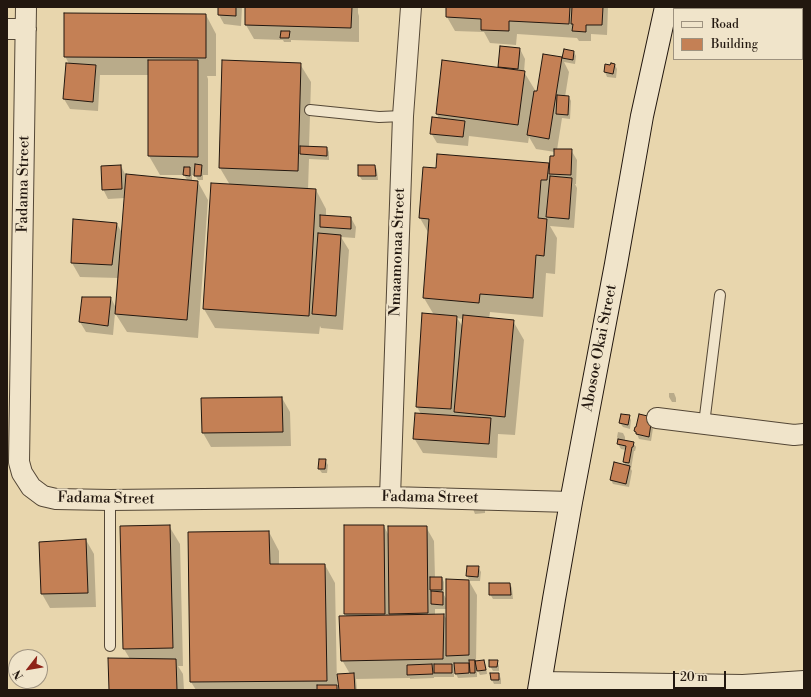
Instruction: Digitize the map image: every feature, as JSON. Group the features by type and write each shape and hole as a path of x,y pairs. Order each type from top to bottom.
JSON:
{"street":[{"name":"Fadama Street","path":"26,7 17,29 17,392 19,462 22,472 31,487 43,496 56,500 390,497 571,502"},
{"name":"Nmaamonaa Street","path":"390,497 403,116 411,7"},
{"name":"Abosoe Okai Street","path":"540,686 571,502 642,116 666,7"},
{"path":"657,418 794,435 804,434"},
{"path":"540,686 742,685 804,681"}],"lane":[{"path":"310,110 379,116 403,116"},
{"path":"704,424 720,295"},
{"path":"110,500 110,646"}],"building":[{"path":"218,7 236,7 236,16 218,15"},
{"path":"245,7 352,7 351,28 245,25"},
{"path":"446,7 570,7 569,24 509,21 509,31 481,30 481,19 446,17"},
{"path":"572,7 603,7 602,25 586,25 586,32 572,31"},
{"path":"64,13 206,14 206,58 64,57"},
{"path":"281,31 290,31 289,38 280,38"},
{"path":"500,46 520,48 518,69 498,67"},
{"path":"564,49 574,51 573,60 562,58"},
{"path":"543,54 562,57 549,139 527,135 534,91 537,91"},
{"path":"148,60 198,60 198,157 148,156"},
{"path":"222,60 301,63 298,171 219,168"},
{"path":"442,60 525,71 518,125 436,114"},
{"path":"66,63 96,65 93,102 63,99"},
{"path":"611,63 615,64 613,74 604,72 605,64 610,65"},
{"path":"557,95 569,96 568,115 556,114"},
{"path":"432,117 465,121 463,137 430,134"},
{"path":"300,146 327,147 327,156 300,154"},
{"path":"554,149 572,149 571,175 549,174 550,156 554,156"},
{"path":"437,154 549,163 547,180 541,180 538,218 547,219 544,256 536,255 533,298 480,294 479,303 423,298 429,219 419,218 423,167 436,168"},
{"path":"195,164 202,165 201,176 194,176"},
{"path":"121,165 122,189 102,190 101,166"},
{"path":"358,165 375,165 376,176 358,176"},
{"path":"184,167 190,167 190,176 183,175"},
{"path":"126,174 198,181 187,320 115,314"},
{"path":"550,176 572,178 569,219 546,217"},
{"path":"211,183 316,189 309,316 203,309"},
{"path":"320,215 351,217 351,229 320,227"},
{"path":"73,219 117,223 112,265 71,263"},
{"path":"318,233 341,235 336,316 312,314"},
{"path":"82,297 111,297 108,326 79,322"},
{"path":"422,313 457,316 451,409 416,407"},
{"path":"463,315 514,320 505,417 454,412"},
{"path":"282,397 283,432 202,433 201,398"},
{"path":"415,413 491,418 489,444 413,439"},
{"path":"621,414 630,415 628,425 619,423"},
{"path":"639,414 652,417 649,437 636,434 634,431"},
{"path":"618,439 634,442 629,463 623,462 626,446 617,444"},
{"path":"319,459 326,459 325,469 318,469"},
{"path":"614,462 630,466 626,484 610,480"},
{"path":"170,525 173,648 123,649 120,526"},
{"path":"344,525 384,525 385,614 344,614"},
{"path":"388,526 427,526 428,613 389,614"},
{"path":"269,531 270,564 325,564 327,681 190,682 188,532"},
{"path":"86,539 88,593 41,594 39,542"},
{"path":"467,566 479,566 478,577 466,576"},
{"path":"430,577 442,577 442,590 430,590"},
{"path":"446,579 469,580 469,655 446,656"},
{"path":"489,583 510,583 511,595 489,595"},
{"path":"431,591 443,592 443,605 431,604"},
{"path":"444,614 443,659 341,661 339,616"},
{"path":"108,658 176,659 177,690 109,690"},
{"path":"469,660 475,660 475,673 470,673"},
{"path":"484,660 486,670 477,671 475,661"},
{"path":"489,660 498,660 497,667 489,667"},
{"path":"454,663 469,663 469,673 455,674"},
{"path":"432,664 433,674 407,675 407,665"},
{"path":"434,664 452,664 452,673 434,673"},
{"path":"354,673 355,690 339,690 337,674"},
{"path":"490,673 499,673 499,680 491,680"},
{"path":"317,685 337,685 337,690 317,690"}]}
